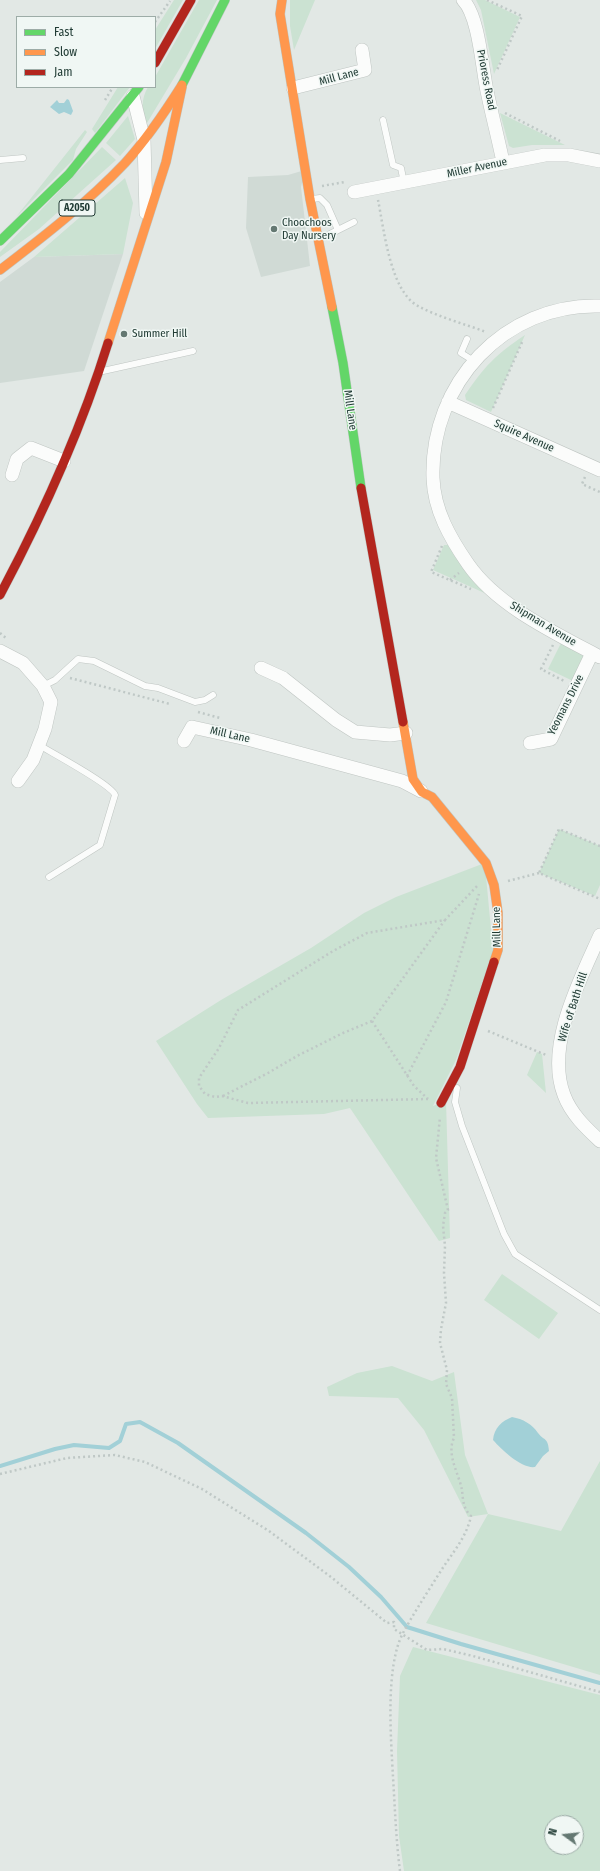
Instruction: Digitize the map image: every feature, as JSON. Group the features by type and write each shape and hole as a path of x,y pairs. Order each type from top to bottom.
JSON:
{"street":[{"path":"156,61 191,0"},
{"name":"A2050","path":"0,270 43,237 96,192 125,163 144,140 182,86 225,0"},
{"name":"Mill Lane","path":"282,0 280,14 308,187 343,362 364,505 406,733 413,779 422,792"},
{"name":"Prioress Road","path":"463,0 468,5 472,14 503,162"},
{"name":"Mill Lane","path":"293,88 365,70 362,50"},
{"path":"0,595 25,548 64,461 99,372 166,162 182,86"},
{"path":"136,92 144,140 147,222"},
{"name":"A2050","path":"0,241 70,174 136,92"},
{"name":"Miller Avenue","path":"354,192 545,155 569,155 599,159"},
{"name":"Shipman Avenue","path":"596,655 518,611 482,581 468,565 443,522 437,503 433,479 436,436 441,415 456,387 474,360 499,337 514,327 532,319 570,308 600,306"},
{"name":"Squire Avenue","path":"448,402 595,468"},
{"path":"12,476 18,459 31,448 64,461"},
{"path":"0,651 23,663 43,686 51,702 45,729 33,760 18,781"},
{"name":"Yeomans Drive","path":"530,743 551,739 576,687 596,655"},
{"path":"261,668 283,678 331,717 355,732 390,735 406,733"},
{"name":"Mill Lane","path":"184,741 192,727 251,740 402,781 432,798 486,862 488,876 494,885 498,913 498,950 460,1067 442,1103"},
{"name":"Wife of Bath Hill","path":"600,936 579,984 566,1021 562,1034 558,1059 560,1084 567,1101 578,1119 600,1141"}],"lane":[{"path":"383,120 393,165 401,168 404,183"},
{"path":"0,160 23,158"},
{"path":"310,199 320,198 326,205 338,230"},
{"path":"330,234 354,222"},
{"path":"467,339 461,353 474,360"},
{"path":"99,372 193,351"},
{"path":"43,686 55,680 78,660 94,660 145,686 158,688 195,702 205,700 213,695"},
{"path":"39,745 107,786 115,795 100,845 49,877"},
{"path":"460,1067 455,1102 456,1108 504,1234 515,1254 600,1310"}],"path":[{"path":"156,21 171,0"},
{"path":"487,0 522,16 497,71"},
{"path":"491,106 565,144"},
{"path":"308,187 321,187 352,181 354,192"},
{"path":"376,188 388,248 400,286 407,297 418,306 499,337"},
{"path":"488,419 532,319"},
{"path":"595,468 582,484 600,492"},
{"path":"448,531 431,572 477,592"},
{"path":"559,634 541,669 576,687"},
{"path":"539,873 559,829 600,846"},
{"path":"494,885 539,873 600,898"},
{"path":"445,920 366,933 333,951 238,1010 219,1048 199,1078 199,1086 204,1094 215,1097 222,1096 324,1043 372,1021 445,920 488,876"},
{"path":"407,1076 446,1002 475,905 488,876"},
{"path":"222,1096 248,1103 428,1099 414,1086 372,1021"},
{"path":"500,1037 558,1059"},
{"path":"400,1871 395,1830 391,1731 392,1677 394,1664 402,1635 459,1545 469,1526 471,1516 461,1498 462,1490 453,1462 451,1443 454,1438 452,1398 446,1384 447,1370 440,1343 440,1328 446,1303 444,1273 445,1246 442,1226 448,1210 436,1158 442,1103"},
{"path":"0,1474 67,1458 115,1455 145,1462 202,1488 269,1531 331,1577 387,1623 394,1622 394,1629 427,1650 443,1649 473,1656 600,1692"}],"shaded area":[{"path":"305,170 301,187 310,266 261,277 246,228 248,177 288,175"},
{"path":"123,254 84,371 0,383 0,282 34,257"}],"green space":[{"path":"174,0 183,0 156,47 156,28"},
{"path":"199,0 217,0 186,58 147,123 144,114 143,100 148,88 156,88 156,75"},
{"path":"290,0 315,0 294,50 290,26"},
{"path":"476,0 485,0 520,17 494,74 481,10"},
{"path":"117,88 129,88 95,133 92,129"},
{"path":"500,113 565,145 532,145 513,148 509,146"},
{"path":"128,116 135,139 120,156 106,143"},
{"path":"85,130 87,132 76,149 73,160 16,217"},
{"path":"102,147 116,160 39,229 0,257 0,252"},
{"path":"125,178 133,203 123,254 34,257"},
{"path":"525,335 491,412 466,400 465,395 478,376 506,348"},
{"path":"444,545 449,545 489,595 433,570"},
{"path":"562,641 588,655 575,682 548,669"},
{"path":"559,829 600,846 600,885 595,896 539,873"},
{"path":"482,864 486,876 493,951 456,1060 433,1106 446,1101 450,1238 439,1241 350,1108 324,1114 208,1118 197,1104 156,1041 221,1000 311,948 364,913 396,897"},
{"path":"537,1052 542,1054 546,1093 527,1075"},
{"path":"502,1274 558,1313 539,1339 484,1300"},
{"path":"392,1366 432,1381 454,1372 465,1455 488,1514 468,1517 424,1430 398,1398 329,1396 327,1387 357,1373"},
{"path":"600,1461 600,1675 426,1623 488,1514 561,1531"},
{"path":"413,1647 600,1695 600,1871 404,1871 399,1836 397,1751 400,1676"}],"water":[{"path":"67,99 69,100 73,111 71,115 64,112 59,114 50,107 57,100 59,103 64,103"},
{"path":"512,1417 520,1419 530,1425 548,1443 549,1451 543,1456 535,1467 530,1467 518,1462 493,1440 495,1432 499,1426"}],"waterway":[{"path":"0,1466 55,1449 74,1445 109,1448 120,1441 126,1424 140,1422 178,1443 306,1533 349,1567 381,1597 407,1627 461,1644 600,1683"}],"traffic: fast":[{"path":"182,85 225,0"},
{"path":"0,241 69,174 138,88"},
{"path":"332,307 343,363 361,488"}],"traffic: slow":[{"path":"282,0 280,14 310,199 332,307"},
{"path":"0,270 80,206 125,163 155,126 182,85"},
{"path":"108,343 166,162 182,87"},
{"path":"403,722 413,779 422,792 432,797 486,863 494,885 498,913 498,950 494,962"}],"traffic: jam":[{"path":"156,61 191,0"},
{"path":"0,595 31,534 60,471 86,408 108,343"},
{"path":"361,488 403,722"},
{"path":"441,1103 460,1067 494,962"}],"place":[{"name":"Choochoos Day Nursery","path":"274,229"},
{"name":"Summer Hill","path":"124,334"}]}
